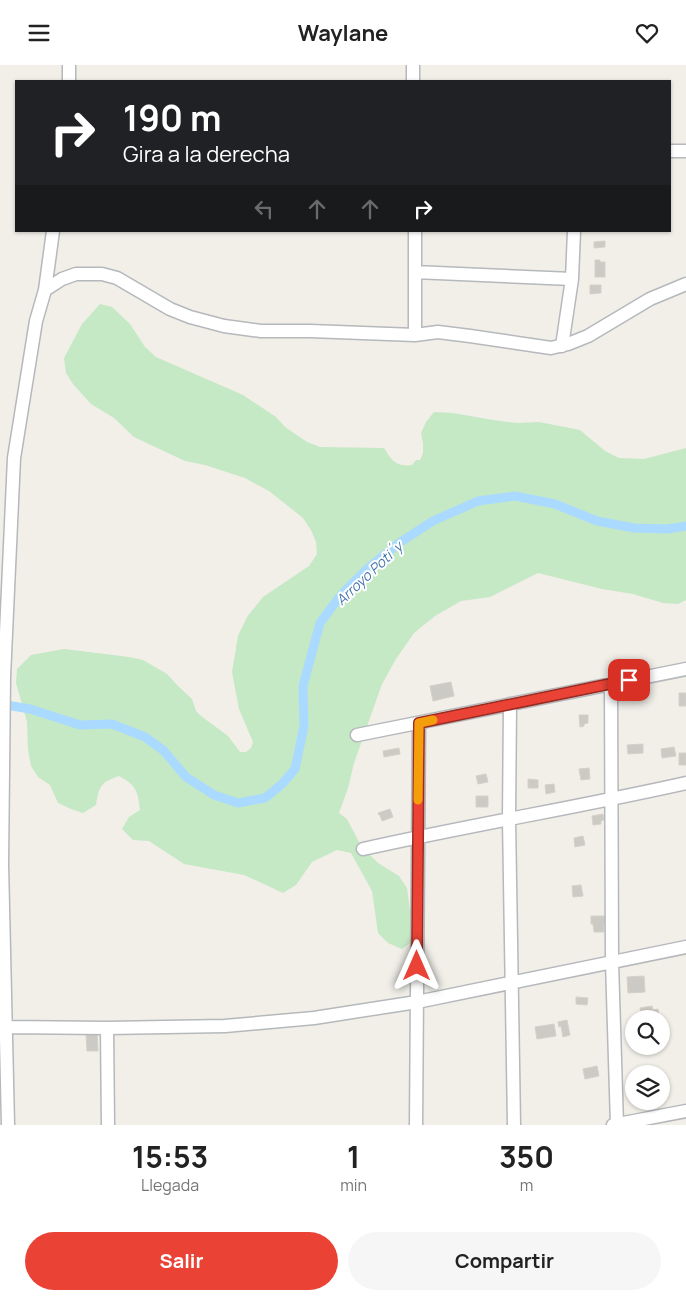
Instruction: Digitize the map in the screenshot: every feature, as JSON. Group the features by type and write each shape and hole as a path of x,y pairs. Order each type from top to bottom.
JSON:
{"street":[{"path":"69,65 69,80"},
{"path":"413,65 413,80"},
{"path":"671,151 686,151"},
{"path":"8,1125 2,923 3,686 14,457 36,321 45,290 52,232"},
{"path":"415,232 415,335"},
{"path":"562,346 572,279 574,232"},
{"path":"415,271 572,279"},
{"path":"45,290 62,279 76,275 102,274 117,278 170,309 190,317 224,326 261,331 415,335 438,332 551,348 568,345 650,299 686,284"},
{"path":"356,735 686,669"},
{"path":"610,684 612,963 616,1125 686,1111"},
{"path":"510,704 509,819 514,1125"},
{"path":"416,1125 419,723"},
{"path":"363,849 686,783"},
{"path":"6,1027 225,1026 314,1018 417,1003 686,947"},
{"path":"107,1027 108,1125"}],"green space":[{"path":"100,304 112,307 130,324 145,347 156,357 243,395 276,417 285,427 307,442 320,447 384,448 389,456 398,464 412,465 416,460 420,460 423,453 421,433 426,422 434,412 453,413 517,423 539,422 580,430 605,451 619,458 644,459 686,448 686,600 678,604 663,603 633,594 602,589 538,573 490,597 461,601 435,616 414,633 396,659 382,684 354,763 339,813 347,819 359,842 369,854 378,863 399,876 407,888 414,940 402,949 388,943 378,933 372,891 351,853 337,850 312,862 296,885 283,893 244,875 184,864 149,841 133,840 122,829 129,817 140,810 138,798 133,786 119,776 108,780 102,786 98,793 96,805 83,813 58,803 50,785 38,777 31,766 28,750 27,722 16,683 17,669 31,655 64,649 143,660 167,674 192,699 196,711 201,716 228,736 240,752 246,752 251,748 253,742 239,709 232,672 238,636 247,617 263,597 309,566 317,554 316,542 303,518 269,491 245,478 205,465 185,461 134,437 114,418 91,404 73,384 66,373 64,358 82,324"}],"building":[{"path":"605,241 605,247 594,248 594,242"},
{"path":"595,260 605,262 605,277 595,277"},
{"path":"590,285 601,285 601,293 590,294"},
{"path":"451,682 454,696 433,701 430,686"},
{"path":"679,693 686,693 686,706 679,706"},
{"path":"579,715 588,715 588,723 584,724 584,726 580,727"},
{"path":"643,744 643,753 628,754 627,745"},
{"path":"674,747 676,756 662,758 661,749"},
{"path":"399,748 400,754 384,757 383,751"},
{"path":"679,753 686,753 686,765 679,765"},
{"path":"589,768 590,779 581,780 579,769"},
{"path":"486,774 488,782 478,784 476,776"},
{"path":"528,779 538,780 538,788 528,788"},
{"path":"554,784 555,792 546,794 545,785"},
{"path":"476,796 488,796 488,807 476,807"},
{"path":"390,809 393,817 382,821 378,813"},
{"path":"603,814 604,820 601,821 601,824 593,825 592,816"},
{"path":"583,836 585,845 575,847 574,838"},
{"path":"581,885 583,896 573,897 572,886"},
{"path":"591,916 607,916 607,923 604,923 604,932 594,932"},
{"path":"644,976 645,992 628,993 627,977"},
{"path":"576,997 588,998 587,1005 576,1004"},
{"path":"652,1006 653,1010 640,1010 640,1008"},
{"path":"567,1020 570,1035 563,1037 561,1026 559,1027 558,1022"},
{"path":"554,1024 556,1036 537,1039 535,1027"},
{"path":"97,1032 98,1051 87,1051 86,1033"},
{"path":"597,1066 599,1076 585,1079 583,1069"}],"waterway":[{"name":"Arroyo Poti´y","path":"0,704 30,709 80,725 112,724 145,737 163,750 186,777 214,795 238,803 265,798 282,784 295,769 304,726 303,686 320,623 341,595 367,569 399,543 433,521 478,501 515,496 555,504 597,521 634,528 668,529 686,526"}],"slow traffic":[{"path":"418,800 419,723 433,720"}],"route":[{"path":"417,966 419,723 629,680"}]}
